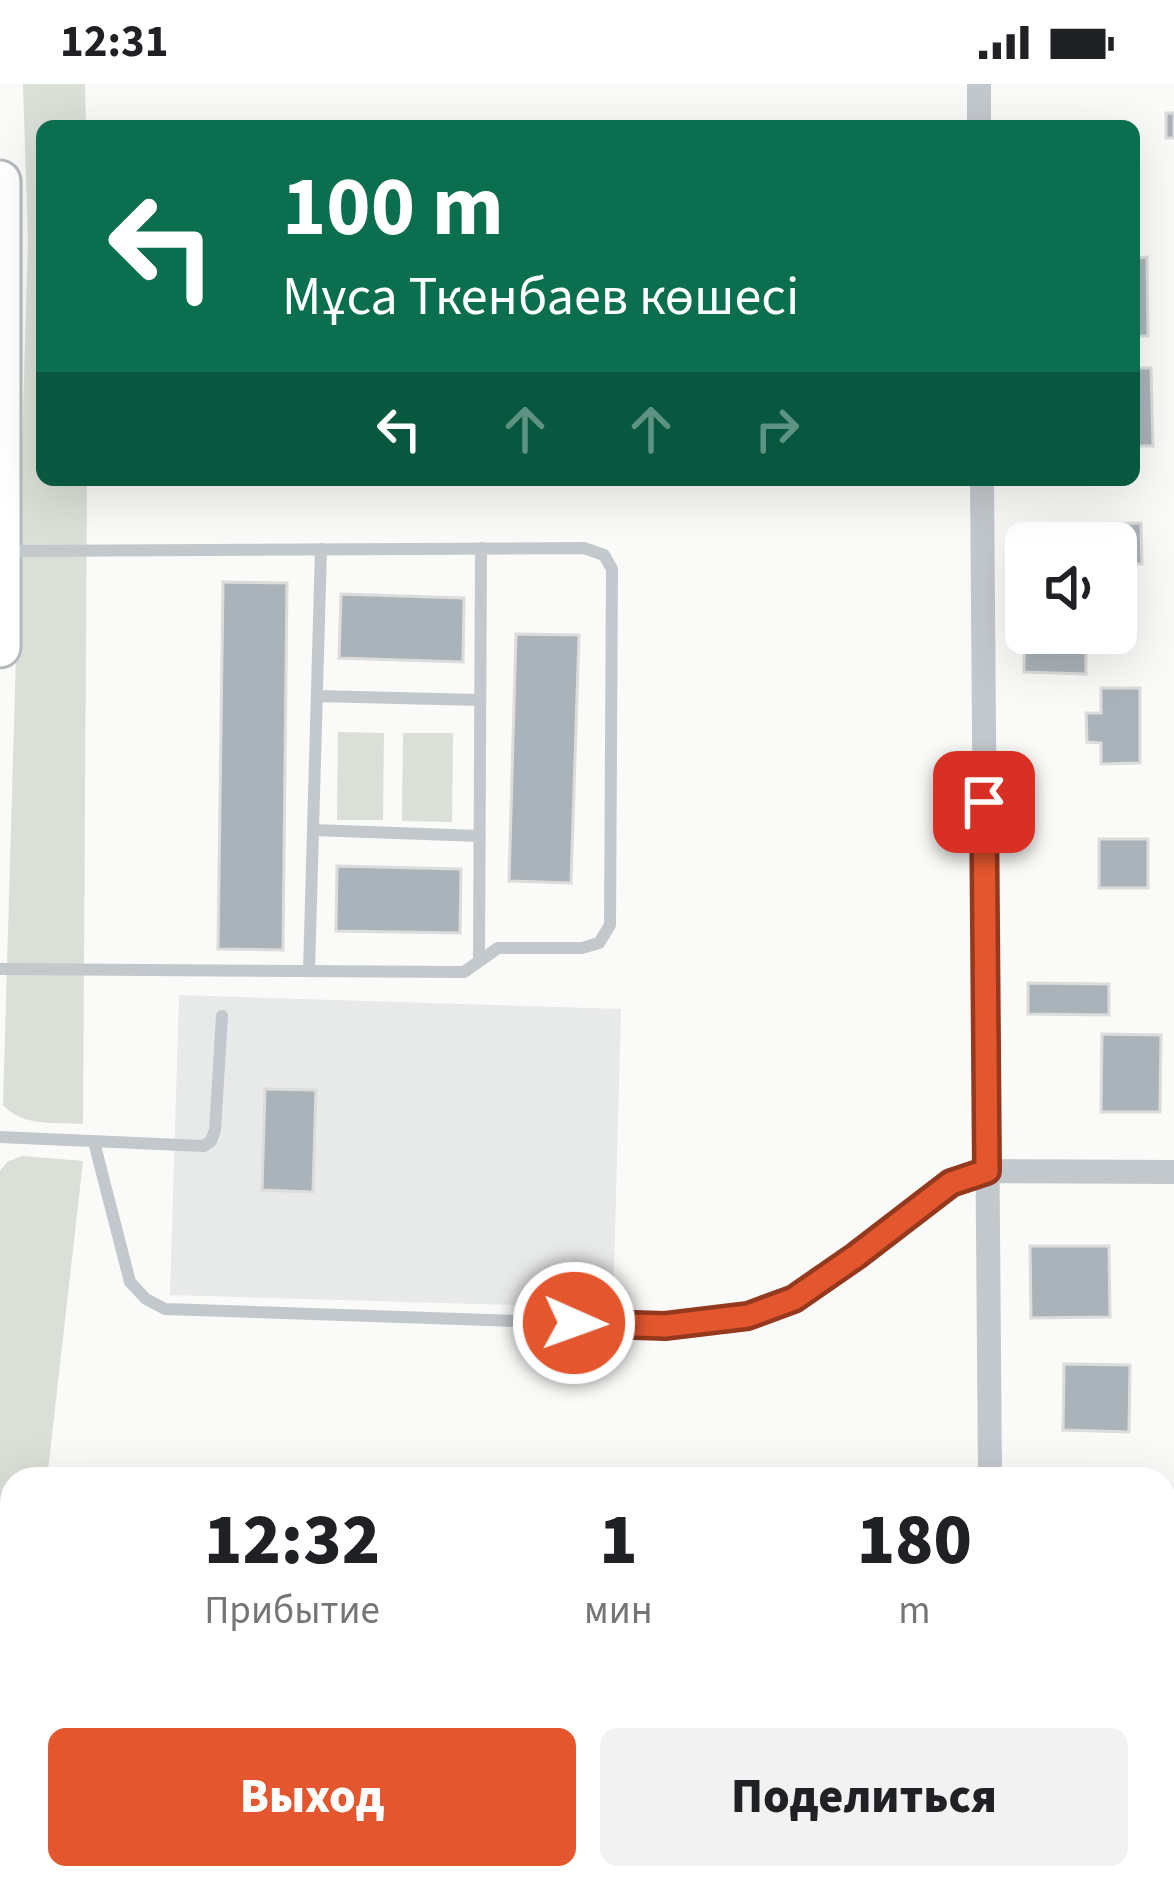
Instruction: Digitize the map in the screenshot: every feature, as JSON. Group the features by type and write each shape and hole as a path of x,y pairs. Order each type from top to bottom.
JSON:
{"main road":[{"path":"0,181 0,647"}],"street":[{"path":"979,84 979,120"},
{"path":"982,486 990,1467"},
{"path":"987,1171 1174,1172"}],"lane":[{"path":"479,961 481,548"},
{"path":"0,969 464,972 498,948 582,948 599,943 610,926 612,569 604,554 584,548 2,550"},
{"path":"309,971 321,549"},
{"path":"317,696 480,700"},
{"path":"313,830 480,836"},
{"path":"0,1138 204,1146 212,1141 222,1016"},
{"path":"94,1142 130,1282 146,1299 165,1309 641,1326 726,1320 794,1299 951,1183 987,1171"}],"shaded area":[{"path":"23,84 85,84 86,120 36,120 36,486 87,486 83,1124 30,1120 3,1105 28,240"},
{"path":"338,732 384,733 383,820 337,820"},
{"path":"403,733 453,733 452,822 402,821"},
{"path":"179,995 621,1009 613,1308 170,1295"},
{"path":"22,1156 83,1161 48,1467 0,1467 0,1171"}],"building":[{"path":"1166,113 1174,113 1174,138 1166,138"},
{"path":"1147,257 1148,336 1140,336 1140,258"},
{"path":"1140,368 1151,368 1153,446 1140,446"},
{"path":"1137,523 1141,523 1142,564 1137,564"},
{"path":"223,582 287,583 283,950 218,949"},
{"path":"341,594 464,598 463,662 339,658"},
{"path":"516,634 579,635 571,883 509,881"},
{"path":"1024,654 1086,654 1086,674 1024,672"},
{"path":"1101,688 1140,688 1140,763 1101,764 1101,743 1087,742 1086,713 1101,713"},
{"path":"1099,839 1148,839 1148,888 1099,888"},
{"path":"337,866 461,869 460,933 336,931"},
{"path":"1028,983 1109,984 1109,1015 1028,1014"},
{"path":"1102,1034 1161,1035 1160,1112 1101,1112"},
{"path":"265,1089 316,1090 313,1192 262,1190"},
{"path":"1030,1246 1109,1246 1110,1317 1031,1318"},
{"path":"1064,1364 1130,1365 1129,1432 1063,1430"}],"route":[{"path":"574,1323 665,1326 748,1316 794,1299 951,1183 987,1171 984,802"}]}
